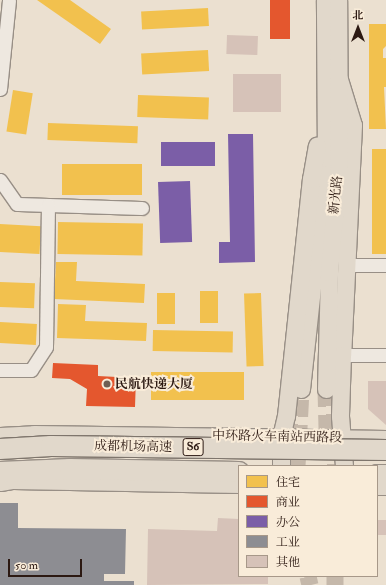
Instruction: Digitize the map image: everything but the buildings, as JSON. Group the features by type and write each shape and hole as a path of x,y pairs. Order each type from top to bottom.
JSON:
{"highway":[{"name":"成都机场高速","path":"0,449 51,446 386,450"},
{"name":"成都机场高速","path":"0,472 70,469 238,472"}],"main road":[{"path":"281,465 281,437 295,389 326,158 325,0"},
{"name":"新光路","path":"334,391 329,272 339,164 338,0"},
{"path":"338,76 353,126 342,355 334,391 340,416 344,465"},
{"path":"295,389 295,393 308,395 334,391"},
{"name":"中环路火车南站西路段","path":"0,436 34,434 386,439"},
{"path":"0,482 14,480 238,484"}],"street":[{"path":"0,90 9,0"},
{"path":"0,180 18,204 142,208"},
{"path":"0,370 31,370 46,347 48,205"},
{"path":"346,265 386,265"},
{"path":"342,355 386,355"}],"tunnel":[{"path":"297,465 301,389"},
{"path":"326,389 328,465"},
{"path":"308,577 310,585"},
{"path":"335,577 335,585"}],"place":[{"name":"民航快递大厦","path":"107,384"}]}
